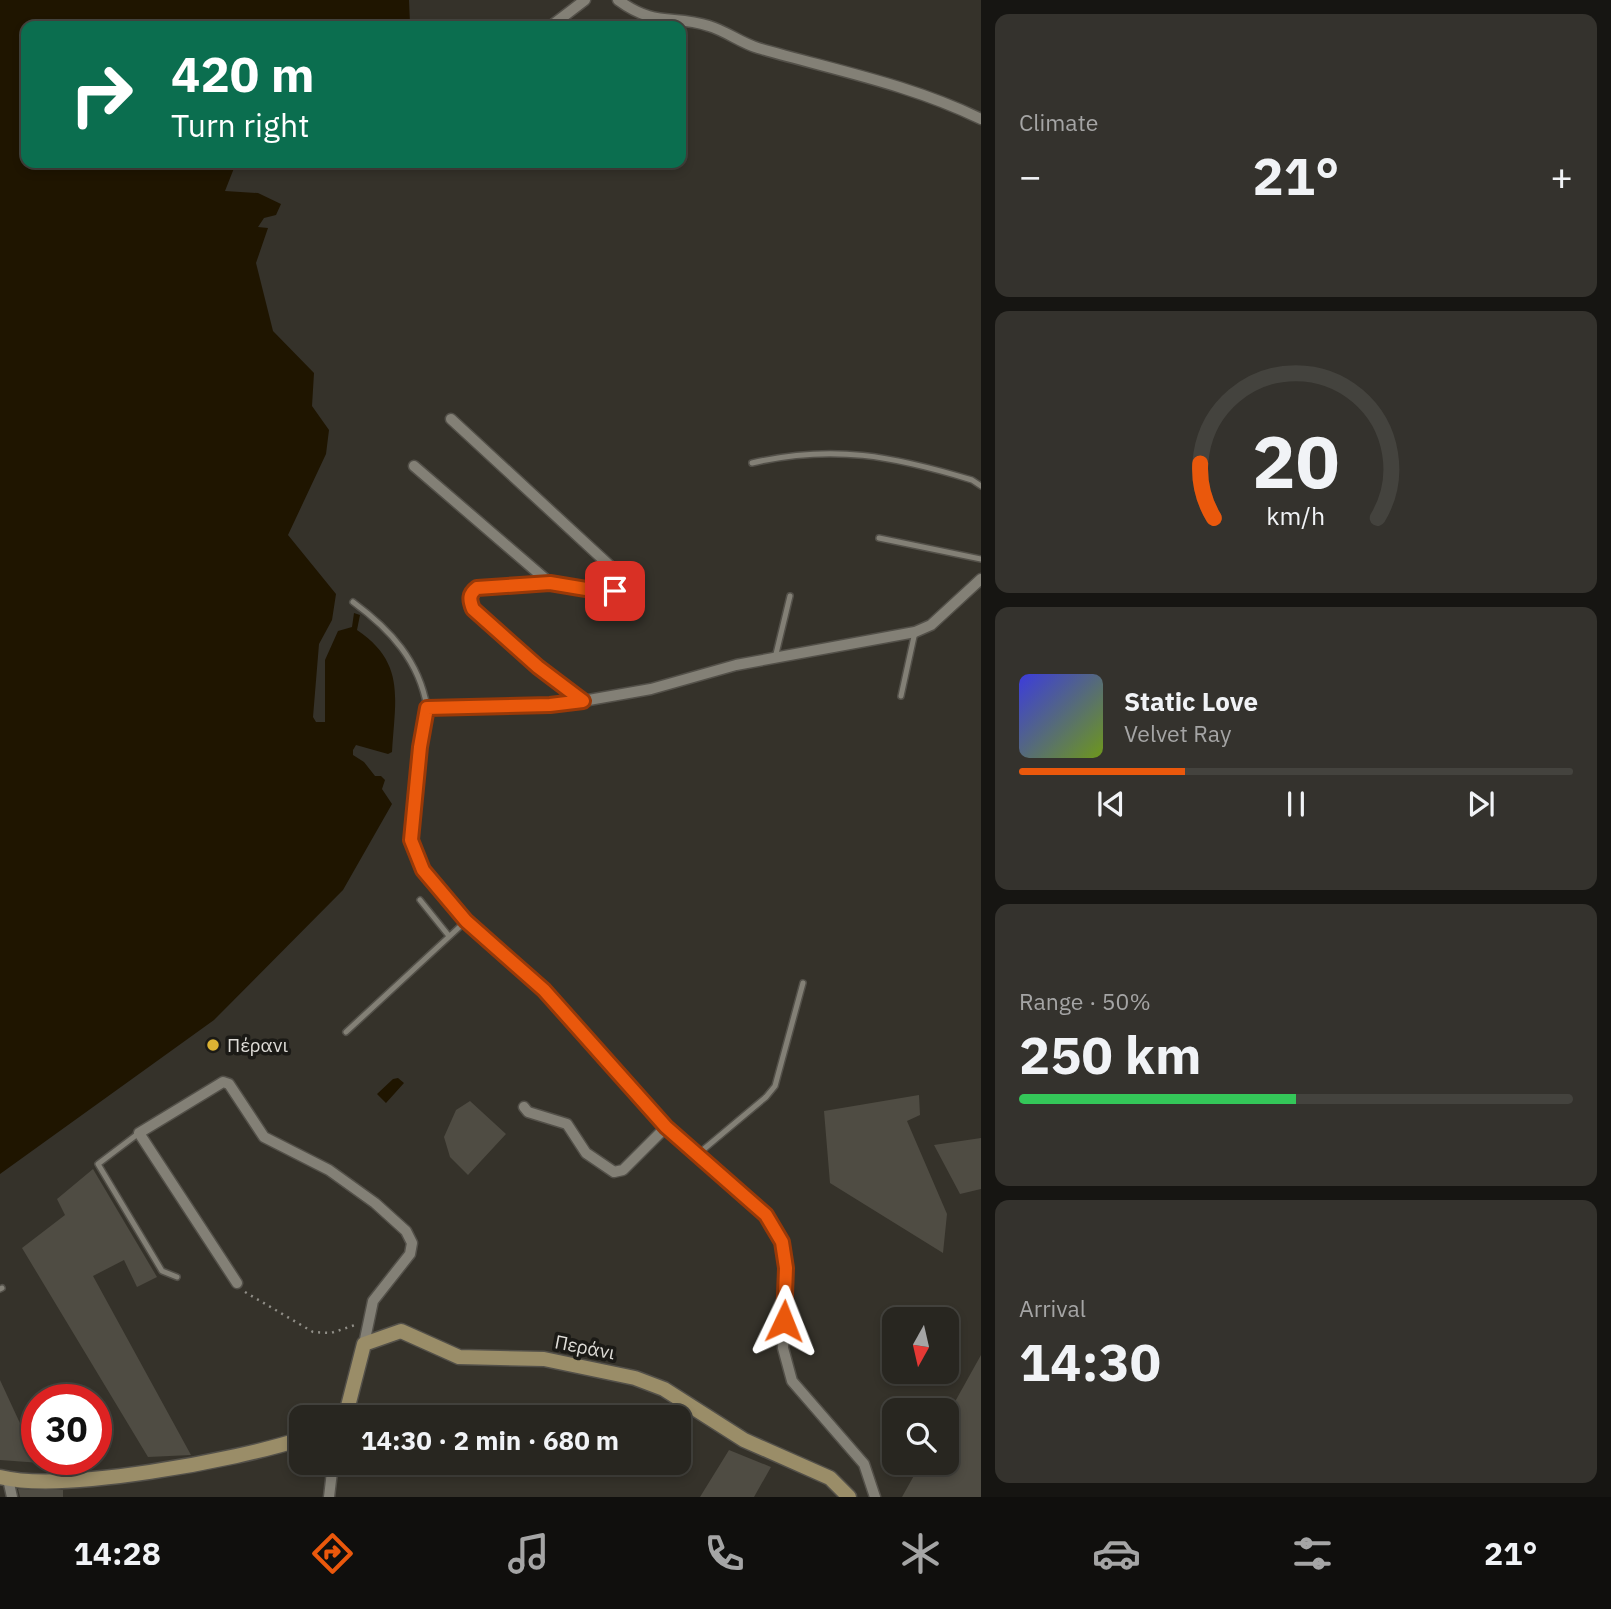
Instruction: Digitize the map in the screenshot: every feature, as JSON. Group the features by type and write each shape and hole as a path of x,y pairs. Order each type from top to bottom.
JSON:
{"street":[{"path":"558,21 585,0"},
{"path":"618,0 659,21"},
{"path":"686,24 709,26 755,47 908,88 981,119"},
{"path":"451,419 621,576 622,585 615,591 604,592 550,583 477,588 471,592 473,609 538,667 583,701"},
{"path":"414,466 550,583"},
{"path":"875,1497 864,1464 792,1381 783,1348 786,1268 782,1242 766,1215 666,1127 544,990 466,921 423,870 411,840 420,747 427,708 550,705 583,701 651,689 775,658 915,632 931,625 981,579"},
{"path":"237,1283 139,1133 223,1082 229,1084 269,1141 318,1164 375,1203 407,1231 412,1242 401,1269 373,1301 348,1405"},
{"path":"524,1107 528,1112 567,1124 586,1153 614,1172 624,1170 666,1127"},
{"name":"Περάνι","path":"364,1344 401,1331 459,1357 544,1359 635,1378 664,1389 744,1440 830,1478 849,1497"},
{"path":"12,1497 4,1478 65,1480 116,1475 228,1457 289,1442"},
{"path":"329,1497 332,1475"}],"lane":[{"path":"752,463 790,454 864,454 907,461 972,480 981,486"},
{"path":"879,538 981,559"},
{"path":"775,658 790,596"},
{"path":"353,602 396,640 414,663 423,685 427,708"},
{"path":"901,696 915,632"},
{"path":"420,900 449,936"},
{"path":"346,1032 466,921"},
{"path":"698,1154 766,1097 775,1086 803,984"},
{"path":"139,1133 98,1164 162,1271 177,1277"}],"path":[{"path":"237,1283 248,1296 313,1332 331,1333 368,1321"}],"shaded area":[{"path":"0,0 409,0 410,21 21,21 21,168 234,168 225,191 258,193 281,204 276,215 264,218 258,227 268,228 256,263 273,331 314,373 312,406 329,430 326,454 288,535 336,594 332,620 319,644 313,717 316,722 325,722 325,660 338,631 352,627 354,613 360,615 357,630 384,656 394,684 395,699 392,752 388,754 356,745 353,750 353,755 364,762 375,776 381,776 385,780 382,789 392,804 343,890 214,1020 0,1174"},
{"path":"398,1078 404,1083 386,1103 377,1094 393,1079"}],"building":[{"path":"919,1095 920,1115 907,1121 947,1214 943,1253 830,1183 824,1111"},
{"path":"470,1101 506,1134 468,1175 450,1157 444,1137 456,1110"},
{"path":"981,1138 981,1189 960,1194 934,1145"},
{"path":"93,1169 157,1277 137,1287 124,1260 93,1276 191,1455 148,1457 112,1397 112,1384 104,1384 22,1248 65,1215 57,1199"},
{"path":"981,1355 981,1497 902,1497 914,1475 959,1475 957,1398"},
{"path":"0,1380 21,1425 21,1462 0,1460"},
{"path":"729,1450 771,1467 754,1497 700,1497"},
{"path":"18,1489 63,1490 63,1497 20,1497"}],"place":[{"name":"Πέρανι","path":"213,1045"}],"route":[{"path":"615,591 604,592 550,583 477,588 471,592 473,609 538,667 583,701 550,705 427,708 420,747 411,840 423,870 456,911 544,990 666,1127 766,1215 782,1242 786,1268 784,1321"}]}
